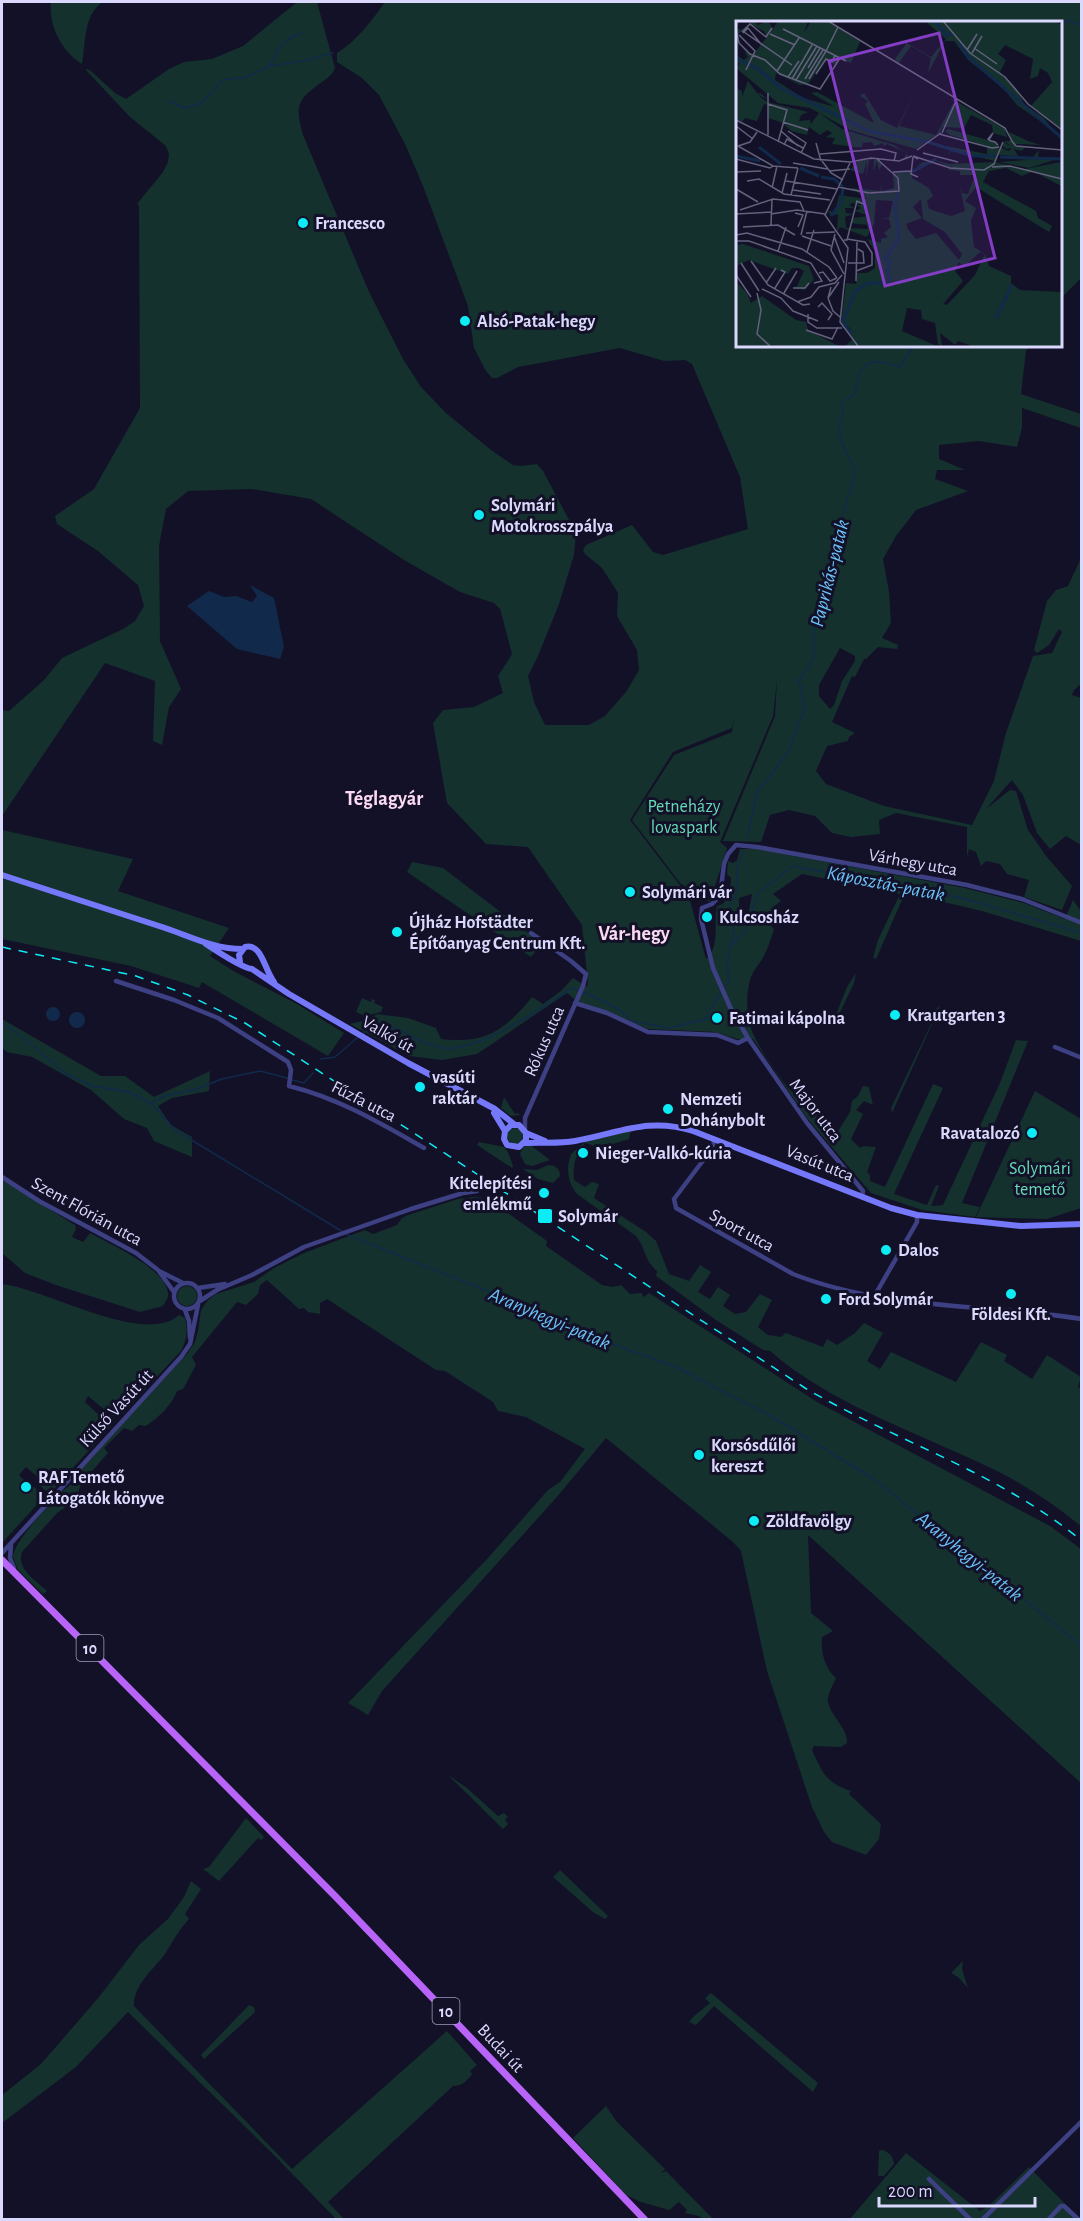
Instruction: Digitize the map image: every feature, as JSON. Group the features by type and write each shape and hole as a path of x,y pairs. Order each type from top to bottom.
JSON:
{"main road":[{"name":"10","path":"2,1560 23,1582"},
{"name":"Budai út","path":"23,1582 261,1821 645,2220"}],"street":[{"name":"Major utca","path":"736,845 728,854 724,864 721,888 716,900 702,908 701,919 713,968 748,1038 807,1123 863,1191 862,1196"},
{"name":"Várhegy utca","path":"736,845 967,885 1022,899 1082,923"},
{"path":"2,875 164,927 206,944 245,967 252,969 259,964 261,958"},
{"name":"Rókus utca","path":"526,1131 525,1118 580,994 585,974 571,961 531,933"},
{"path":"206,944 230,949 253,946 259,951 268,975 278,987"},
{"path":"240,962 239,955 243,949"},
{"name":"Valkó út","path":"252,969 357,1034 486,1104 515,1124"},
{"name":"Fűzfa utca","path":"116,981 174,1000 218,1018 284,1058 291,1067 289,1084 346,1105 424,1148"},
{"path":"575,1003 608,1013 648,1032 717,1035 738,1043 748,1038"},
{"path":"1055,1047 1082,1058"},
{"path":"486,1104 497,1116 504,1131 504,1139 510,1147 519,1147 524,1143 526,1131 515,1124"},
{"path":"504,1131 525,1118"},
{"name":"Vasút utca","path":"524,1143 576,1141 639,1126 661,1124 679,1126 917,1215 1030,1226 1082,1224"},
{"name":"Vasút utca","path":"526,1131 552,1143"},
{"name":"Sport utca","path":"716,1139 711,1150 674,1199 676,1208 793,1274 875,1296 1082,1319"},
{"name":"Szent Flórián utca","path":"2,1177 39,1201 136,1253 158,1270 183,1283"},
{"path":"199,1303 201,1293 191,1283 183,1283 174,1292 176,1304 185,1310 191,1310 232,1283 304,1247 340,1233 477,1191"},
{"path":"875,1296 917,1222 917,1215"},
{"name":"Szent Flórián utca","path":"158,1270 174,1292"},
{"path":"198,1288 232,1283"},
{"name":"Külső Vasút út","path":"2,1553 181,1357 190,1344 199,1303"},
{"path":"185,1310 190,1328 190,1344"},
{"path":"12,1542 10,1561 23,1582"},
{"path":"982,2220 1082,2121"},
{"path":"929,2179 971,2220"},
{"path":"1048,2220 1061,2206 1064,2206 1079,2220"}],"green space":[{"path":"51,2 103,2 92,14 89,22 82,64 68,52 54,29"},
{"name":"Petneházy lovaspark","path":"297,2 317,2 335,68 330,76 307,94 300,104 299,117 303,135 369,292 403,359 421,387 446,413 513,465 537,464 576,533 574,555 559,604 528,676 534,702 545,725 589,725 605,716 626,692 639,670 637,650 617,616 618,593 602,568 585,554 583,550 586,545 632,525 653,552 663,555 748,529 740,477 692,364 685,360 664,361 620,348 518,367 497,378 492,378 474,348 468,306 405,144 379,95 362,78 337,62 337,53 358,36 385,2 1081,2 1081,278 1062,297 1062,21 736,21 736,346 1029,346 1026,351 1021,394 1081,414 1081,428 1022,408 1022,428 1017,447 979,441 939,445 939,459 965,470 937,470 935,479 968,491 916,510 896,536 883,559 889,592 891,623 882,638 898,645 897,649 878,647 864,659 855,677 852,676 832,722 855,733 849,737 848,741 827,746 816,771 826,784 884,806 972,825 994,781 1006,733 1033,656 1052,653 1062,632 1059,629 1049,645 1037,653 1034,650 1047,601 1056,590 1068,586 1081,558 1081,684 1072,695 1081,698 1081,845 1066,836 1050,849 1037,833 1023,795 1012,780 986,809 1010,790 1016,791 1028,830 1046,856 1072,886 1062,910 1024,897 1029,880 1007,874 1000,864 986,861 981,866 976,852 969,849 967,857 967,827 896,813 879,820 880,834 851,837 832,833 815,816 789,810 770,815 761,842 723,841 775,716 777,680 773,716 720,842 727,848 710,902 680,883 632,820 674,755 732,732 734,716 732,728 673,752 630,820 689,897 706,959 711,954 715,941 717,906 723,904 730,893 731,878 727,874 728,861 733,863 737,860 740,849 757,849 965,888 1024,903 1065,919 1073,900 1081,911 1081,941 982,911 905,893 876,959 873,958 878,940 900,894 802,874 773,894 781,901 773,907 769,922 774,930 765,953 750,980 747,996 751,1030 762,1051 791,1091 797,1096 806,1082 800,1097 807,1111 828,1122 825,1132 835,1136 850,1112 852,1101 858,1096 863,1086 869,1087 873,1105 864,1101 856,1110 863,1114 851,1139 860,1148 863,1146 876,1147 867,1172 870,1175 870,1181 885,1187 933,1084 943,1088 894,1194 927,1205 936,1185 939,1186 931,1206 943,1205 1000,1083 1016,1040 1028,1041 962,1203 980,1207 975,1217 922,1210 871,1193 807,1118 753,1039 737,1039 715,1032 648,1029 579,1003 567,993 477,1054 442,1060 409,1056 350,1024 367,1020 377,1014 408,1018 436,1028 441,1039 482,1037 503,1027 532,997 543,1004 561,991 573,978 587,987 588,984 582,925 528,847 486,844 447,803 433,723 443,710 474,707 503,693 498,676 512,654 500,609 494,603 460,592 404,560 311,499 252,489 188,491 166,509 159,546 160,641 181,689 169,707 162,745 153,741 155,681 105,663 2,816 2,710 9,711 44,680 62,658 135,621 144,606 138,585 98,551 57,524 55,516 94,489 140,408 139,206 137,204 163,172 169,154 166,146 130,117 86,70 91,71 115,93 126,99 169,69 184,62 212,59 243,46","holes":["840,648 855,656 855,661 842,681 834,705 830,709 819,696 819,685","752,894 749,911 739,915 739,898"]},
{"path":"2,830 133,859 118,891 229,928 210,956 344,1033 328,1056 202,982 199,988 131,966 2,939"},
{"path":"412,862 443,868 536,939 537,950 531,957 407,872"},
{"path":"856,973 854,983 836,1021 833,1022 847,987"},
{"path":"362,998 371,1002 372,999 375,1000 374,1003 383,1007 381,1012 365,1016 356,1012"},
{"path":"940,1006 892,1113 891,1108 932,1022 932,1012"},
{"path":"2,1019 101,1076 125,1076 154,1097 210,1071 209,1091 172,1098 158,1106 171,1125 192,1137 192,1157 154,1141 147,1128 124,1119 91,1090 32,1057 7,1052 2,1048"},
{"name":"Solymári temető","path":"1035,1091 1081,1119 1081,1208 1047,1219 976,1217"},
{"path":"504,1097 515,1114 520,1115 511,1116 501,1108"},
{"path":"515,1128 521,1130 523,1136 521,1142 515,1144 509,1142 507,1136 509,1130"},
{"path":"631,1131 629,1139 613,1144 610,1157 604,1160 596,1148 585,1143 575,1160 574,1180 585,1187 592,1182 599,1184 594,1198 656,1241 669,1274 689,1281 700,1265 711,1272 698,1292 710,1299 718,1287 730,1295 723,1306 735,1314 746,1312 760,1294 772,1300 758,1327 768,1335 781,1337 786,1333 823,1347 827,1339 837,1345 855,1333 864,1323 883,1333 867,1361 880,1369 891,1352 956,1382 981,1342 1007,1355 1004,1361 1032,1379 1047,1355 1081,1377 1078,1387 1082,1389 1081,1526 1040,1496 1008,1477 879,1418 822,1388 770,1351 763,1350 716,1320 656,1276 657,1271 650,1263 636,1236 577,1194 568,1175 571,1154 586,1141"},
{"path":"479,1142 504,1147 508,1152 512,1168 477,1145"},
{"path":"532,1145 550,1160 532,1166 525,1164 520,1154 523,1147"},
{"path":"548,1165 559,1171 560,1176 553,1183 538,1179 523,1169 537,1170"},
{"path":"2,1180 75,1225 76,1229 72,1237 83,1242 90,1233 123,1250 147,1266 165,1284 168,1295 163,1306 140,1312 25,1273 2,1253"},
{"path":"475,1197 492,1202 547,1241 546,1246 602,1285 613,1287 621,1285 630,1294 641,1293 644,1297 649,1293 817,1402 1050,1526 1081,1549 1081,1783 808,1535 811,1613 833,1631 822,1637 824,1659 836,1678 829,1693 828,1702 847,1738 847,1743 841,1747 814,1746 812,1750 826,1776 851,1791 849,1794 881,1824 879,1839 866,1855 832,1842 824,1832 812,1807 767,1671 741,1551 606,1438 556,1498 382,1691 368,1715 348,1703 488,1558 548,1490 560,1482 585,1449 526,1417 498,1411 493,1402 445,1371 436,1370 327,1299 320,1303 320,1314 308,1312 304,1308 299,1309 267,1280 260,1285 258,1294 246,1305 237,1302 192,1357 196,1365 183,1389 177,1391 172,1401 156,1419 146,1426 139,1425 132,1431 124,1428 104,1448 108,1453 85,1479 79,1489 79,1495 57,1513 22,1552 24,1569 47,1591 43,1594 18,1570 13,1557 18,1543 38,1517 73,1481 79,1471 187,1354 195,1342 201,1310 208,1300 216,1294 254,1282 274,1268 304,1253 365,1230 373,1234 397,1225 402,1218 408,1215 458,1199"},
{"path":"2,1284 119,1320 143,1324 163,1323 179,1315 185,1318 187,1331 181,1351 120,1416 112,1416 88,1396 85,1402 111,1426 53,1490 46,1491 37,1483 40,1479 26,1467 19,1475 25,1481 23,1485 25,1487 28,1485 34,1487 43,1495 43,1498 2,1543"},
{"path":"187,1286 194,1289 197,1296 194,1303 187,1306 180,1303 177,1296 180,1289"},
{"path":"448,1775 467,1788 498,1816 504,1813 508,1817 505,1820 508,1824 503,1829"},
{"path":"246,1818 264,1837 261,1840 258,1838 219,1881 203,1869 209,1867"},
{"path":"560,1870 608,1916 605,1919 593,1912 553,1877"},
{"path":"191,1881 201,1889 185,1914 189,1919 165,1954 140,1984 134,2006 292,2169 447,2031 477,2065 470,2071 472,2074 466,2081 453,2086 328,2202 344,2219 336,2219 128,2012 76,2067 2,2123 2,2095 41,2064 99,1997 139,1945 168,1919 184,1897"},
{"path":"963,1961 962,1969 968,1988 951,1973"},
{"path":"711,1993 818,2083 813,2092 714,2006 696,2025 689,2022 710,2003 705,1998"},
{"path":"249,2005 254,2007 255,2012 204,2059 201,2055"},
{"path":"606,2106 617,2122 665,2169 661,2173 666,2171 713,2219 703,2219 685,2213 687,2210 679,2202 669,2210 626,2195 573,2138"},
{"path":"882,2150 890,2155 894,2164 884,2176 878,2176 879,2151"},
{"path":"906,2153 980,2211 990,2205 1029,2167 1081,2220 849,2220"}],"water":[{"path":"250,585 274,598 284,647 280,659 237,649 187,606 209,591 224,597 236,596 252,602 257,596"},
{"path":"50,1007 56,1007 60,1014 56,1021 50,1021 46,1017 46,1011"},
{"path":"77,1012 85,1020 77,1028 69,1020"}],"waterway":[{"name":"Paprikás-patak","path":"1062,25 1068,20 1082,26"},
{"path":"169,101 185,108 202,103 222,80 247,77 270,66 282,45 290,38 302,33"},
{"path":"270,66 333,53"},
{"name":"Paprikás-patak","path":"747,838 757,793 788,752 805,708 799,680 814,658 814,626 827,569 856,470 840,435 842,403 854,394 859,375 867,365 877,362 900,367 913,346"},
{"name":"Paprikás-patak","path":"724,989 729,981 727,964 734,929 729,913 730,905 736,895 737,868 743,851"},
{"name":"Káposztás-patak","path":"730,947 745,931 758,893 793,866 962,898 1082,933"},
{"name":"Paprikás-patak","path":"361,1035 378,1022 434,1046 457,1048 510,1027 572,988 604,1001 632,1021 669,1028 707,1019 709,1011 721,993"},
{"name":"Aranyhegyi-patak","path":"2,1023 66,1074 93,1086 130,1092 151,1103 175,1130 348,1235 507,1299 557,1324 676,1367 769,1415 874,1479 1082,1646"},
{"name":"Paprikás-patak","path":"321,1059 335,1057 357,1038"},
{"name":"Paprikás-patak","path":"151,1103 165,1096 197,1089 222,1079 260,1071 287,1078"},
{"name":"Paprikás-patak","path":"292,1080 304,1083 313,1073"}],"railway":[{"path":"2,947 136,976 188,995 245,1023 805,1388 1017,1496 1082,1541"}],"place":[{"name":"Francesco","path":"303,223"},
{"name":"Alsó-Patak-hegy","path":"465,321"},
{"name":"Solymári Motokrosszpálya","path":"479,515"},
{"name":"Solymári vár","path":"630,892"},
{"name":"Kulcsosház","path":"707,917"},
{"name":"Újház Hofstädter Építőanyag Centrum Kft.","path":"397,932"},
{"name":"Krautgarten 3","path":"895,1015"},
{"name":"Fatimai kápolna","path":"717,1018"},
{"name":"vasúti raktár","path":"420,1087"},
{"name":"Nemzeti Dohánybolt","path":"668,1109"},
{"name":"Ravatalozó","path":"1032,1133"},
{"name":"Nieger-Valkó-kúria","path":"583,1153"},
{"name":"Kitelepítési emlékmű","path":"544,1193"},
{"name":"Solymár","path":"545,1216"},
{"name":"Dalos","path":"886,1250"},
{"name":"Földesi Kft.","path":"1011,1294"},
{"name":"Ford Solymár","path":"826,1299"},
{"name":"Korsósdűlői kereszt","path":"699,1455"},
{"name":"RAF Temető Látogatók könyve","path":"26,1487"},
{"name":"Zöldfavölgy","path":"754,1521"}],"district":[{"name":"Téglagyár","path":"384,798"},
{"name":"Vár-hegy","path":"634,933"}]}
